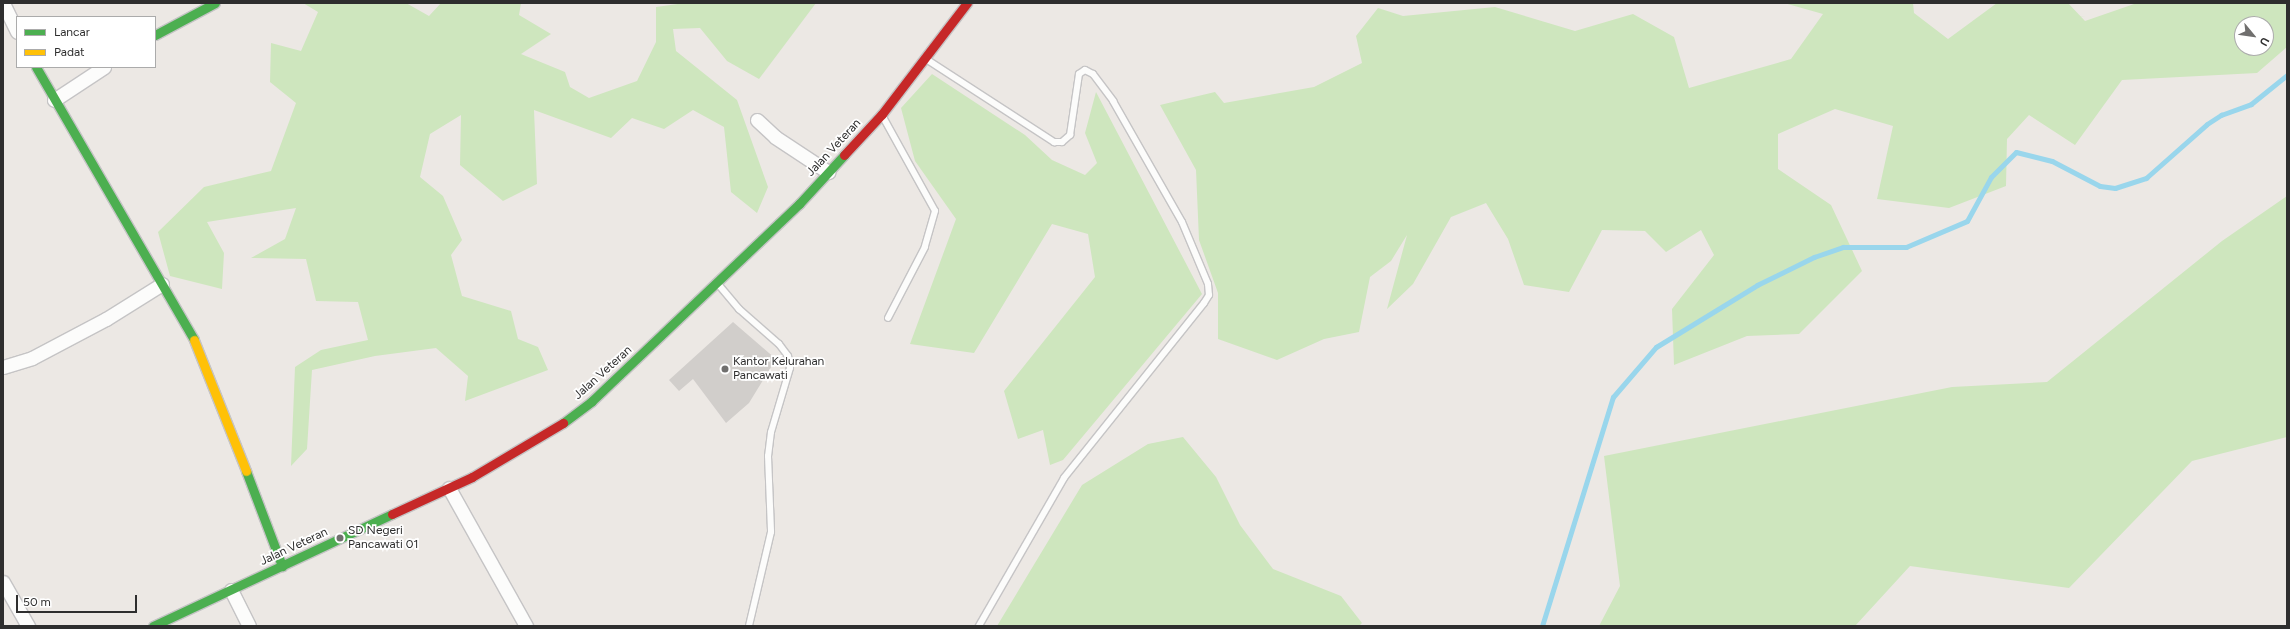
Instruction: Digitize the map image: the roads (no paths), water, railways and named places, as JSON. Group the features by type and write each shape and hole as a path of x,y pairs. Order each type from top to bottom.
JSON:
{"street":[{"path":"3,3 16,30"},
{"path":"156,34 215,3"},
{"name":"Jalan Veteran","path":"153,626 449,488 552,431 592,401 716,281 799,204 882,114 967,3"},
{"path":"37,68 200,350 282,566"},
{"path":"54,100 102,68"},
{"path":"757,120 775,137 828,172"},
{"path":"3,367 32,358 106,320 162,284"},
{"path":"449,488 526,626"},
{"path":"3,582 28,626"},
{"path":"231,590 249,626"}],"lane":[{"path":"925,58 1054,142 1062,142 1070,135 1079,74 1085,70 1093,74 1113,101 1182,222 1208,284 1209,295 1204,302 1064,478 978,626"},
{"path":"882,114 935,211 933,227 925,247 888,318"},
{"path":"716,281 739,309 779,344 788,356 790,368 771,432 768,456 771,532 749,626"}],"waterway":[{"path":"1542,626 1613,397 1656,347 1757,285 1814,257 1843,247 1906,247 1967,221 1991,177 2016,152 2052,161 2100,186 2115,188 2146,178 2207,124 2221,115 2251,104 2287,75"}],"place":[{"name":"Kantor Kelurahan Pancawati","path":"725,369"},
{"name":"SD Negeri Pancawati 01","path":"340,538"}]}
